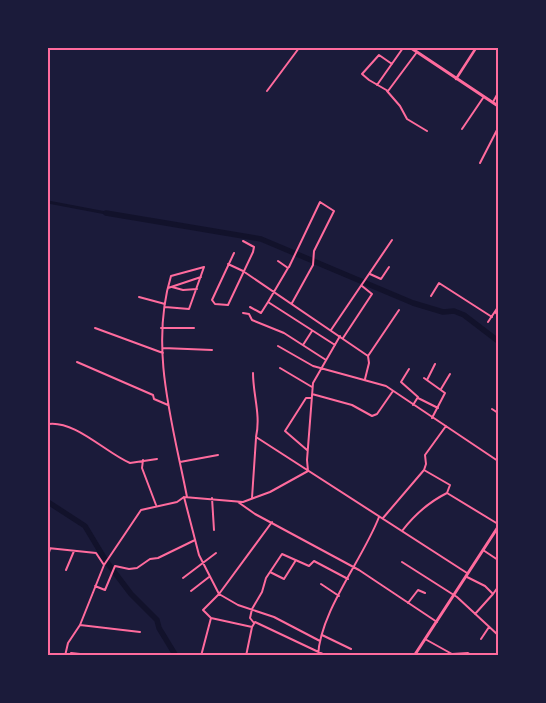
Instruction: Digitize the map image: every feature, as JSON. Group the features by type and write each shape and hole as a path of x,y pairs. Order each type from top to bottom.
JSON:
{"main road":[{"path":"410,48 417,50 498,106"},
{"path":"415,655 498,526"}],"street":[{"path":"267,91 299,48"},
{"path":"377,85 403,48"},
{"path":"456,78 476,48"},
{"path":"388,91 417,50"},
{"path":"392,64 379,56 364,71 364,76 388,91 400,106 407,119 428,131"},
{"path":"493,102 498,93"},
{"path":"462,129 484,97"},
{"path":"480,163 498,128"},
{"path":"250,307 261,313 298,251 321,201 334,210 314,251 315,259 313,265 292,303"},
{"path":"331,330 392,240"},
{"path":"234,253 212,300 215,304 228,306 254,248 243,241"},
{"path":"278,260 288,267"},
{"path":"228,264 243,271 292,303 368,356"},
{"path":"139,298 165,305 188,310 198,289 204,267 174,274 170,277 168,288 165,305 161,328 168,405 195,540 203,564 219,594 238,605 252,609 320,641"},
{"path":"370,274 380,279 389,267"},
{"path":"168,288 202,276"},
{"path":"431,296 440,283 492,316"},
{"path":"308,471 307,450 312,387 315,378 335,345 372,294 362,285"},
{"path":"172,287 183,290 198,289"},
{"path":"268,302 335,345"},
{"path":"488,322 498,307"},
{"path":"365,379 369,364 368,356 399,310"},
{"path":"494,312 498,315"},
{"path":"243,313 249,314 252,320 282,332 326,360"},
{"path":"96,328 163,353"},
{"path":"161,328 194,328"},
{"path":"303,345 312,331"},
{"path":"278,346 321,368 365,379 393,391 498,461"},
{"path":"163,348 212,350"},
{"path":"77,362 153,395 154,399 168,405"},
{"path":"432,418 445,393 425,379 435,364"},
{"path":"280,368 312,387"},
{"path":"409,369 401,382 418,398 438,408"},
{"path":"252,498 258,411 253,373"},
{"path":"440,389 450,374"},
{"path":"312,394 352,405 373,416 393,391"},
{"path":"307,450 285,431 306,398 311,398"},
{"path":"413,405 418,398"},
{"path":"492,409 498,413"},
{"path":"48,424 57,423 94,441 127,462 157,459"},
{"path":"383,518 424,470 426,464 425,455 446,426"},
{"path":"256,437 383,518 485,586 493,594"},
{"path":"180,462 218,455"},
{"path":"143,460 142,468 156,505"},
{"path":"402,531 414,516 431,501 438,500 446,494 450,485 424,470"},
{"path":"238,502 270,492 308,471"},
{"path":"446,494 498,526"},
{"path":"65,656 68,643 80,625 104,565 141,510 156,505 177,502 186,497 238,502 354,569 437,622"},
{"path":"212,498 214,530"},
{"path":"318,656 322,635 339,596 379,517"},
{"path":"252,628 211,618 203,610 219,594 272,522"},
{"path":"94,586 105,590 113,568 118,566 129,569 137,568 150,559 158,558 195,540"},
{"path":"48,556 49,549 96,553 104,565"},
{"path":"483,550 498,560"},
{"path":"66,570 74,551"},
{"path":"182,578 216,553"},
{"path":"327,656 266,625 254,623 250,618 252,609 270,572 283,554 309,566 314,561 348,579"},
{"path":"270,572 284,579 296,560"},
{"path":"402,562 459,600 498,635"},
{"path":"191,590 209,577"},
{"path":"321,584 339,596"},
{"path":"476,614 498,587"},
{"path":"408,603 418,591 424,594"},
{"path":"201,656 211,618"},
{"path":"246,656 254,623"},
{"path":"80,625 140,632"},
{"path":"481,639 488,627"},
{"path":"322,635 351,649"},
{"path":"425,639 452,654 468,653 473,656"},
{"path":"70,656 71,653 98,656"}],"waterway":[{"path":"48,202 106,213"},
{"path":"106,213 261,239 413,303 443,312 454,311 464,315 498,341"},
{"path":"48,502 85,526 106,561 131,594 157,620 159,628 176,656"}]}
